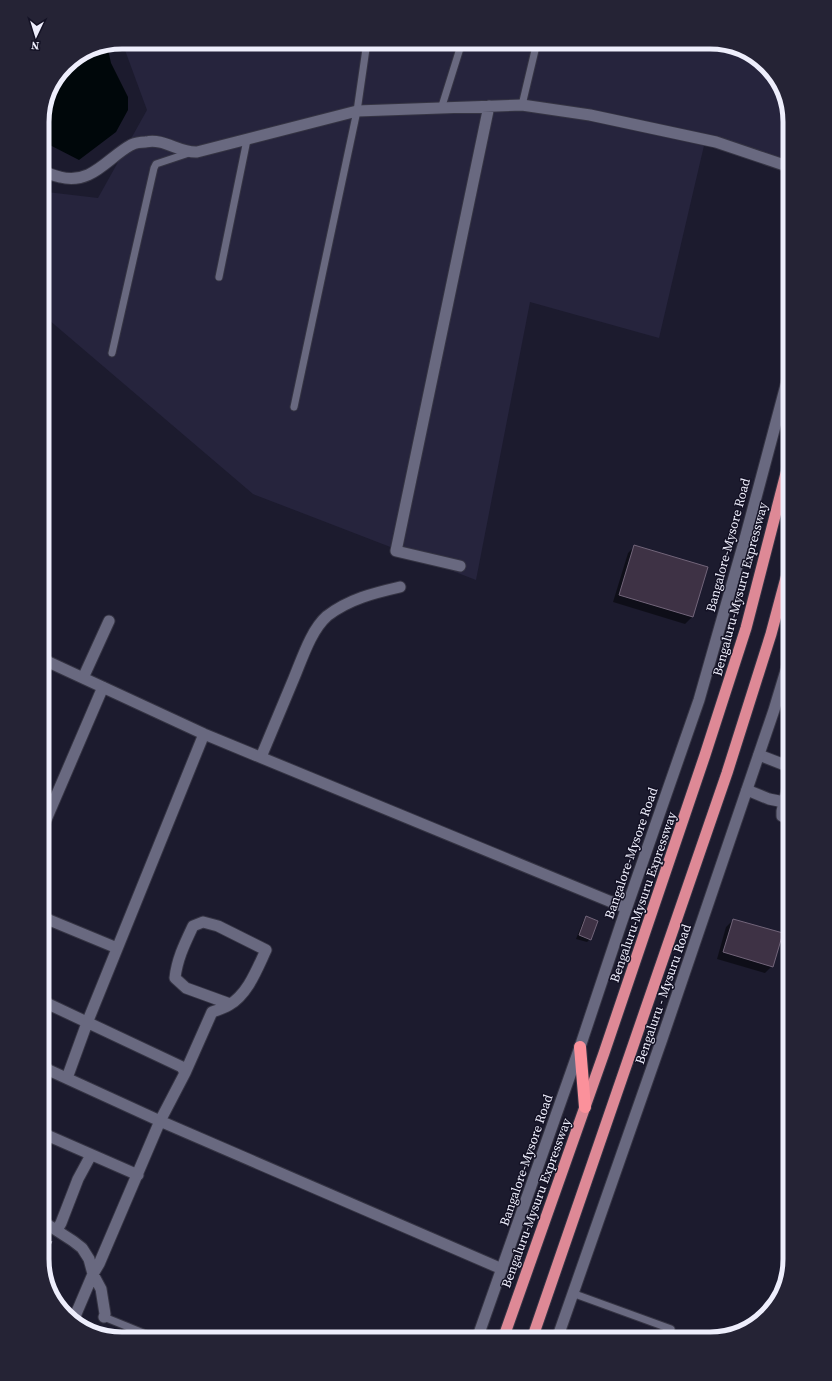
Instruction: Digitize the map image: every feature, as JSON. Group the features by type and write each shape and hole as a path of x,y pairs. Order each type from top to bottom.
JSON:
{"highway":[{"name":"Bengaluru-Mysuru Expressway","path":"505,1332 585,1107 703,763 746,628 783,485"},
{"path":"534,1332 727,773 771,634 783,589"},
{"path":"580,1047 585,1107"}],"street":[{"path":"49,174 60,178 75,178 89,174 101,168 132,145 148,141 162,142 191,152 197,152 357,111 522,105 590,115 716,142 783,165"},
{"path":"460,566 396,552 489,106"},
{"name":"Bangalore-Mysore Road","path":"480,1332 580,1047 626,908 699,700 746,535 783,396"},
{"path":"261,757 316,629 326,617 340,607 360,597 400,587"},
{"path":"83,678 109,621"},
{"path":"49,662 204,734 626,908"},
{"name":"Bengaluru - Mysuru Road","path":"559,1332 662,1039 759,755 783,679"},
{"path":"49,813 103,687"},
{"path":"67,1078 87,1023 204,734"},
{"path":"759,755 783,764"},
{"path":"747,790 769,799 783,802"},
{"path":"49,920 118,948"},
{"path":"76,1316 160,1121 185,1074 212,1012 230,1004 243,993 266,950 218,926 203,922 193,926 185,941 176,966 175,978 186,988 230,1004"},
{"path":"49,1005 182,1067 185,1074"},
{"path":"49,1070 160,1121 502,1269"},
{"path":"49,1136 138,1175"},
{"path":"57,1230 78,1179 91,1155"},
{"path":"49,1225 82,1248 89,1259 93,1274 101,1289 105,1314 104,1317"}],"lane":[{"path":"294,407 357,111 366,49"},
{"path":"441,109 460,49"},
{"path":"522,105 535,49"},
{"path":"219,277 247,140"},
{"path":"112,353 154,168 156,164 191,152"},
{"path":"572,1293 671,1329"},
{"path":"104,1317 141,1332"}],"path":[{"path":"49,1247 57,1230"}],"shaded area":[{"path":"125,49 714,49 733,53 750,61 765,74 771,82 777,94 782,113 783,162 706,137 659,338 530,302 476,580 253,494 49,320 49,192 98,198 147,110"},
{"path":"108,50 111,63 128,97 128,110 116,132 79,160 49,145 49,118 53,99 61,82 70,70 82,61"}],"building":[{"path":"634,545 708,567 693,617 619,595"},
{"path":"586,916 598,921 591,940 579,935"},
{"path":"733,919 783,933 773,967 723,952"}]}
